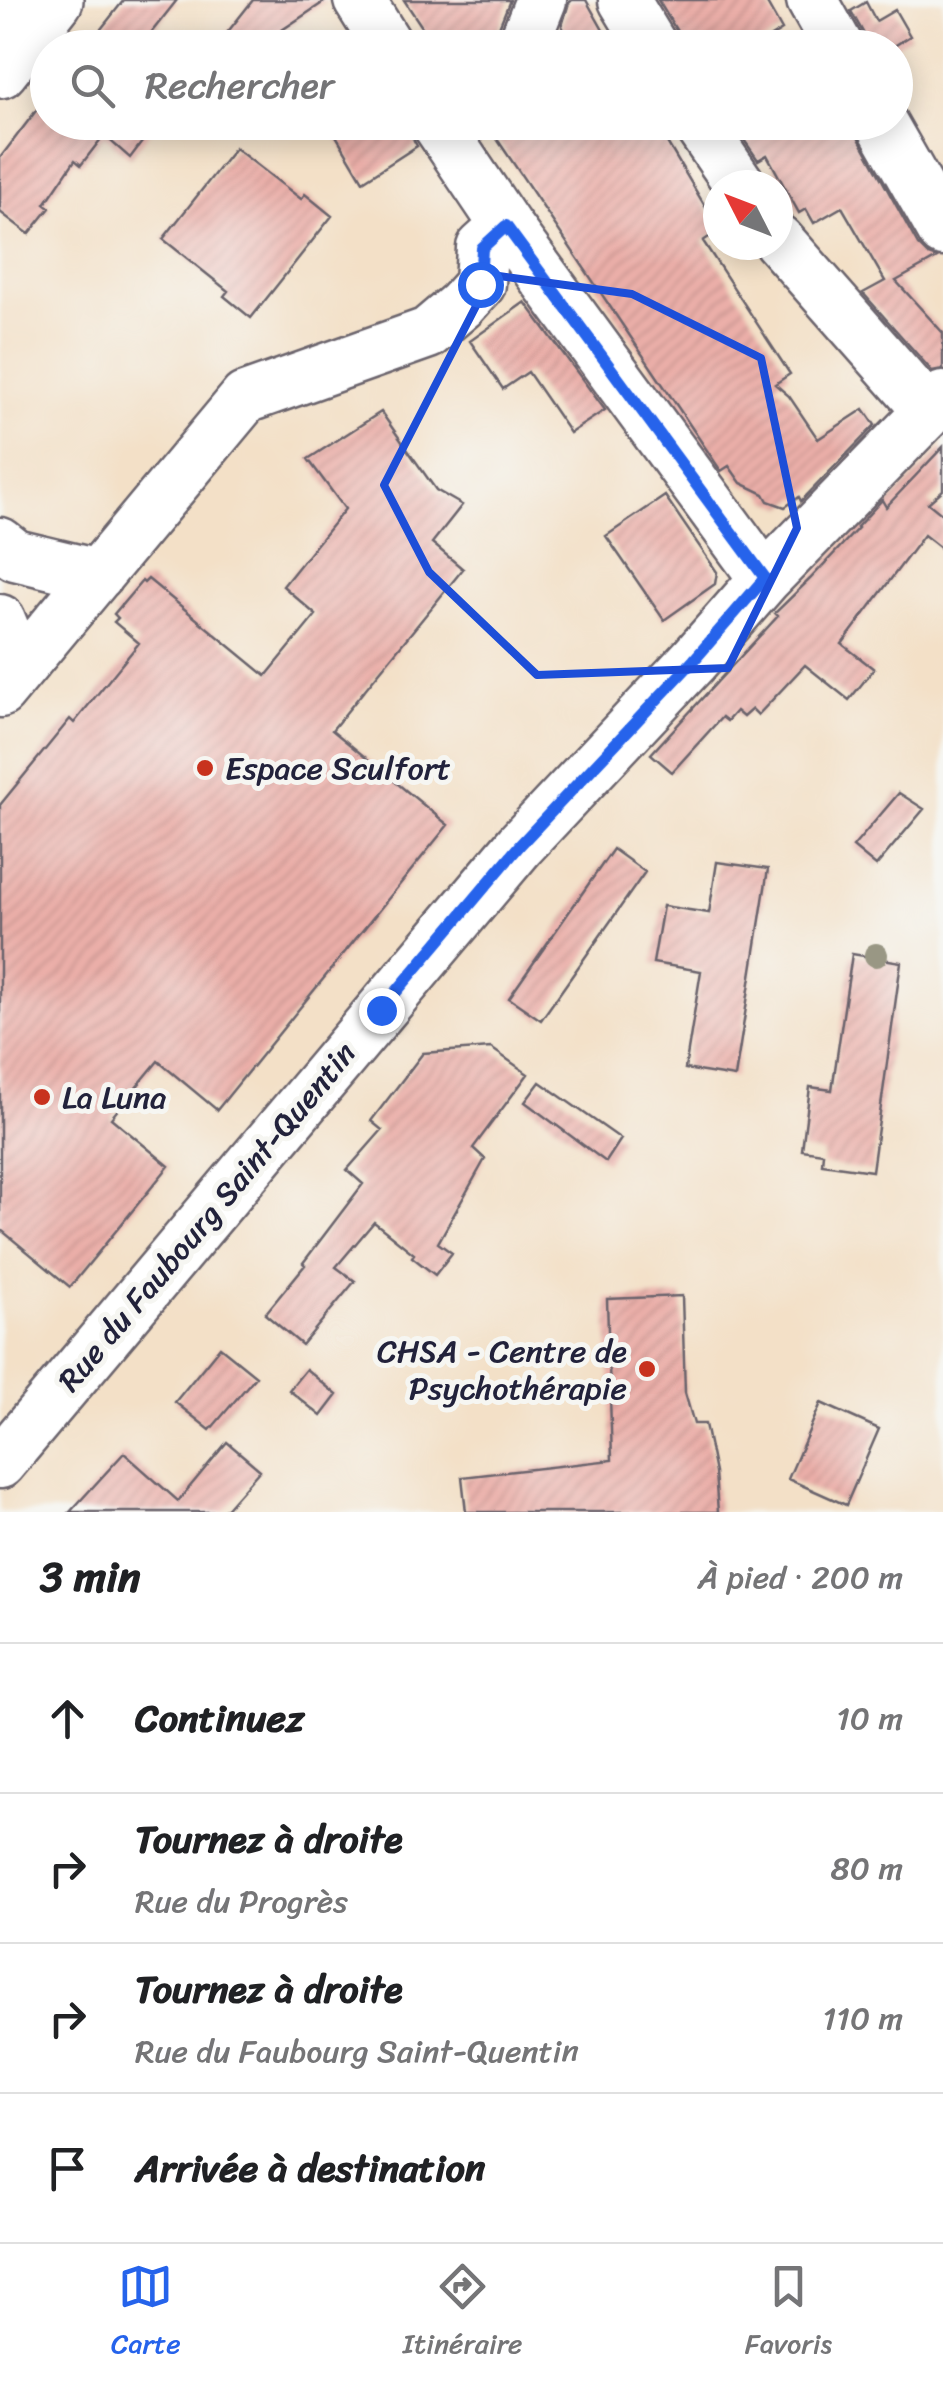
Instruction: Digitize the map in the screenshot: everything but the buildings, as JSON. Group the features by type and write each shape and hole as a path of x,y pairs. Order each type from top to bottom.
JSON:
{"main road":[{"path":"31,30 55,0"},
{"path":"0,70 30,32"}],"street":[{"path":"359,0 378,30"},
{"path":"529,30 540,0"},
{"path":"624,0 642,30"},
{"path":"812,0 829,30"},
{"path":"461,140 506,226 765,578"},
{"path":"709,140 730,170"},
{"path":"891,140 943,231"},
{"path":"10,680 245,398 428,333 480,284 482,248 506,226"},
{"path":"793,256 936,404"},
{"name":"Rue du Faubourg Saint-Quentin","path":"0,1463 520,845 694,660 765,578 936,404"},
{"path":"0,544 15,556 98,575"},
{"path":"0,620 10,680"}],"highlighted area":[{"path":"492,275 632,294 761,358 797,528 728,668 537,675 429,572 384,485"}],"place":[{"name":"Espace Sculfort","path":"205,768"},
{"name":"La Luna","path":"42,1097"},
{"name":"CHSA - Centre de Psychothérapie","path":"647,1369"}],"route":[{"path":"381,1010 520,845 694,660 765,578 506,226 482,248 480,284"}]}
